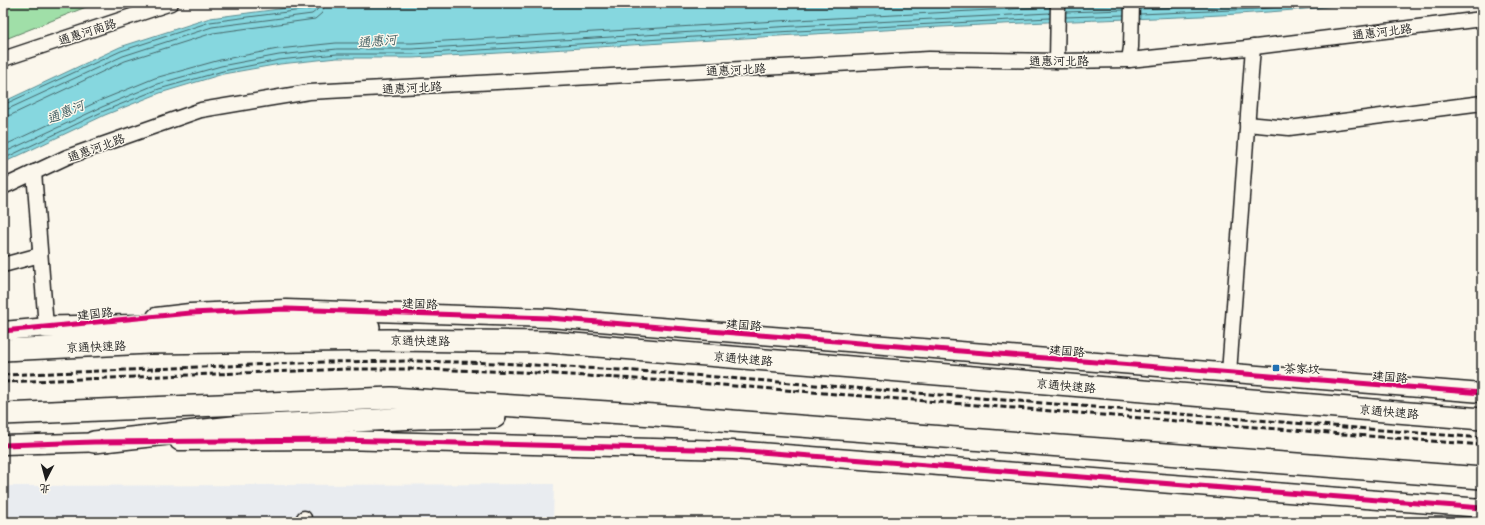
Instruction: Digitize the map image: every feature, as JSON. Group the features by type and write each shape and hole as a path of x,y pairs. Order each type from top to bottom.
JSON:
{"highway":[{"path":"46,327 234,324 404,327 549,342"},
{"name":"京通快速路","path":"3,350 149,344 380,340 549,342 1482,419"},
{"path":"3,414 391,398 654,415 1482,478"},
{"path":"94,442 242,426 418,418 654,415"}],"main road":[{"name":"建国路","path":"3,331 190,313 286,308 549,318 1482,393"},
{"path":"3,445 94,442 339,440 733,450 1482,508"}],"street":[{"name":"通惠河南路","path":"3,59 171,3"},
{"path":"1057,61 1058,3"},
{"path":"1130,53 1132,3"},
{"name":"通惠河北路","path":"3,186 67,157 201,110 309,92 929,59 1057,61 1130,53 1253,47 1482,19"},
{"path":"1229,373 1253,47"},
{"path":"1248,124 1289,128 1482,103"},
{"path":"34,172 46,327"},
{"path":"3,265 40,255"}],"shaded area":[{"path":"554,484 553,522 3,522 3,486"},
{"path":"1199,516 1305,522 1199,522"}],"green space":[{"path":"3,3 96,3 3,40"}],"water":[{"name":"通惠河","path":"325,3 1360,3 1227,15 929,28 413,58 337,58 280,64 223,74 160,93 105,115 3,163 3,102 120,47 210,18"}],"railway":[{"path":"3,375 324,362 413,361 499,363 653,372 1482,438"},
{"path":"3,382 348,369 521,372 685,382 1482,445"}],"cycle path":[{"path":"3,331 190,313 286,309 549,318 1482,393"},
{"path":"3,445 94,442 339,440 733,450 1482,508"}],"place":[{"name":"茶家坟","path":"1276,368"}]}
